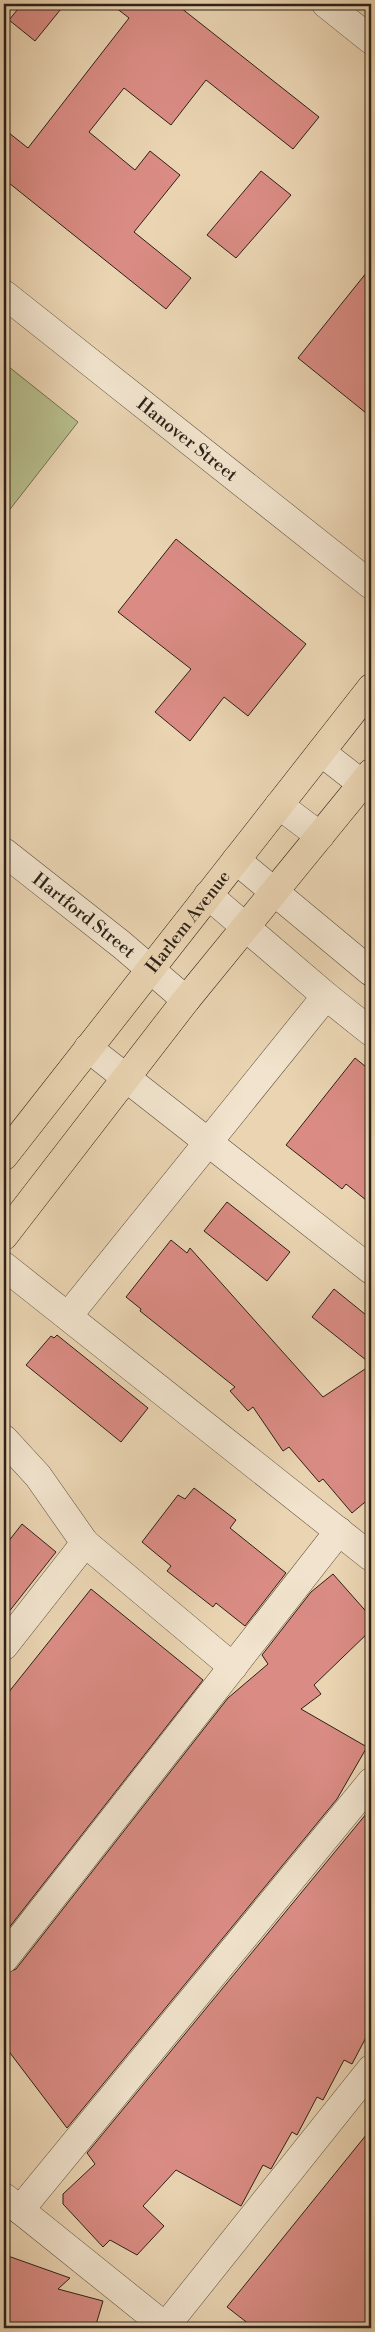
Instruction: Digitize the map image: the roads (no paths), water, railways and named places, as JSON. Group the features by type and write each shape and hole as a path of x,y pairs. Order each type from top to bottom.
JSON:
{"main road":[{"name":"Harlem Avenue","path":"4,1156 371,688"},
{"path":"4,1236 186,1000 320,836 368,782"}],"street":[{"path":"326,4 371,40"},
{"name":"Hanover Street","path":"4,294 371,585"},
{"path":"321,752 368,782"},
{"path":"279,805 320,836"},
{"name":"Hartford Street","path":"4,852 186,1000"},
{"path":"236,860 371,972"},
{"path":"208,895 371,1032"},
{"path":"68,1316 326,996"},
{"path":"88,1048 371,1270"},
{"path":"4,1266 371,1557"},
{"path":"4,1439 38,1476 85,1543 233,1667"},
{"path":"4,1959 339,1531"},
{"path":"4,1646 85,1543"},
{"path":"371,1782 12,2204 166,2328 371,2069"}]}
